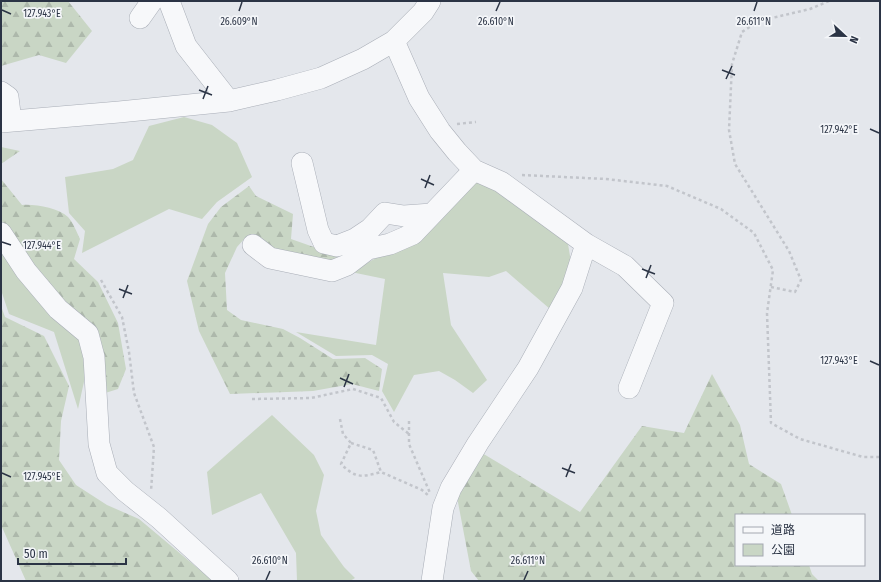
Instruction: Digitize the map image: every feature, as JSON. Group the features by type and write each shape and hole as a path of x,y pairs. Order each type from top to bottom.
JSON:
{"street":[{"path":"140,18 152,1"},
{"path":"169,1 186,46 229,101"},
{"path":"1,92 8,97 6,121 229,101 320,78 363,59 394,41 423,12 430,1"},
{"path":"394,41 419,98 440,131 474,170 501,182 586,244 625,266 663,303 629,388"},
{"path":"302,163 318,230 324,243 337,246 355,239 370,229 385,213 404,216 432,214"},
{"path":"253,245 270,258 332,271 347,265 368,249 390,244 413,234 474,170"},
{"path":"1,233 26,271 58,309 88,334 94,357 99,444 106,473 228,581"},
{"path":"432,581 443,508 451,488 478,443 528,368 572,288 586,244"}],"path":[{"path":"771,287 795,292 802,280 789,251 735,164 729,130 732,64 742,32 759,20 810,9 828,1"},
{"path":"501,182 522,175 606,179 667,186 721,209 754,233 773,270 767,312 771,423 800,439 863,457 880,457"},
{"path":"102,280 122,318 129,352 134,393 154,447 150,511"},
{"path":"252,399 311,398 352,389 381,398 394,422 409,434"},
{"path":"340,419 343,434 351,443 373,450 381,472"},
{"path":"351,443 341,464 349,472 364,477 381,472 422,490 432,499 409,444 409,421"}],"green space":[{"path":"1,1 68,1 92,31 66,63 39,55 1,66"},
{"path":"184,117 212,125 237,143 252,177 217,202 202,219 169,209 82,253 85,231 69,213 65,177 113,169 133,160 149,126"},
{"path":"1,147 20,151 1,164"},
{"path":"1,179 22,205 34,205 59,211 68,217 73,225 80,239 74,259 98,282 118,323 126,369 118,389 102,394 99,349 62,306 1,220"},
{"path":"477,181 504,193 554,229 568,244 571,262 565,286 550,309 506,271 489,277 443,273 451,325 487,380 473,393 439,371 414,375 394,412 382,391 388,364 372,355 336,356 296,332 376,345 385,279 351,272 385,253"},
{"path":"249,186 256,196 293,214 291,239 345,258 332,265 285,255 264,243 245,238 237,247 225,273 227,310 241,320 283,329 333,359 365,358 382,369 379,391 352,384 313,391 230,394 199,331 187,281 208,224 221,207"},
{"path":"1,243 83,337 87,368 78,409 54,332 9,314 1,290"},
{"path":"1,306 5,317 44,336 69,386 61,421 59,460 76,485 107,505 139,519 213,581 26,581 1,525"},
{"path":"712,374 740,425 749,464 781,484 792,514 735,514 735,566 809,566 812,574 819,581 479,581 471,571 457,497 482,453 580,512 642,426 684,433"},
{"path":"272,415 314,455 324,475 316,511 321,535 344,567 355,578 350,581 297,581 296,553 261,493 212,515 207,472"}]}
